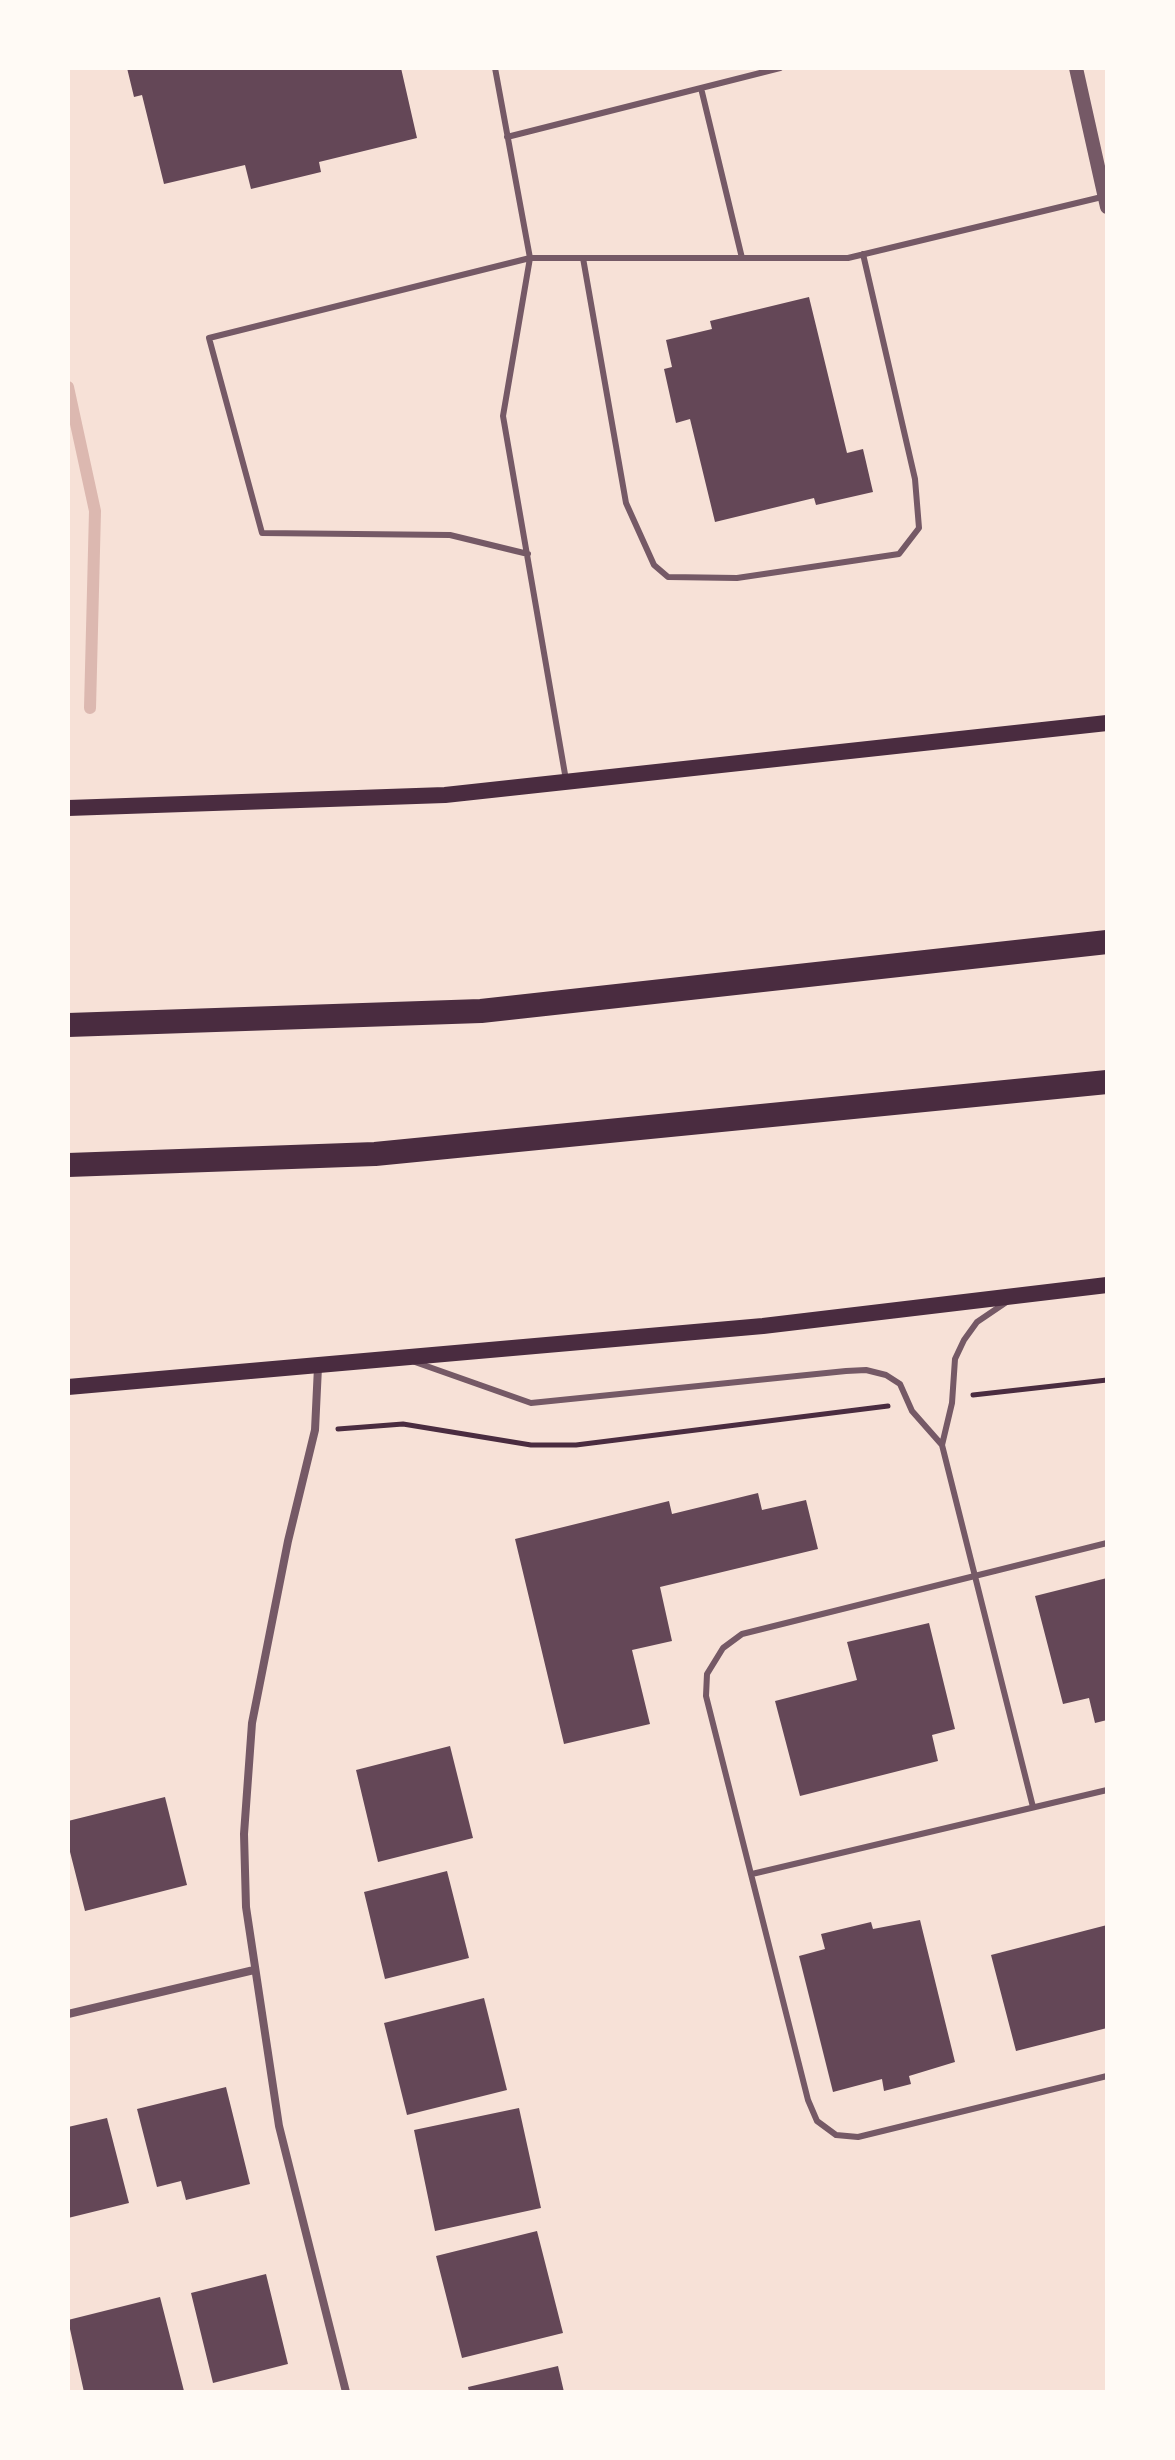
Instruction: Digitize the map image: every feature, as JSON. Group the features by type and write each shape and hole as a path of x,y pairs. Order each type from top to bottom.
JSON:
{"highway":[{"path":"68,1025 481,1011 1107,942"},
{"path":"68,1165 375,1154 1107,1082"}],"main road":[{"path":"68,808 445,795 1107,723"},
{"path":"68,1387 763,1326 1107,1285"}],"street":[{"path":"1076,68 1106,200"},
{"path":"318,1367 315,1430 288,1541 252,1723 244,1834 246,1907 279,2126 346,2392"},
{"path":"68,2014 254,1970"}],"lane":[{"path":"495,68 530,258 503,416 567,783"},
{"path":"507,137 780,68"},
{"path":"701,88 742,258"},
{"path":"528,554 450,535 262,533 209,338 530,258 848,258 1106,200"},
{"path":"583,258 626,503 654,565 668,577 737,578 899,554 919,528 915,479 863,254"},
{"path":"942,1445 952,1397 955,1359 964,1340 977,1322 1018,1295"},
{"path":"406,1359 531,1403 866,1370 886,1375 900,1384 909,1403 942,1445 1033,1807"},
{"path":"1107,1543 742,1634 723,1648 707,1674 706,1696 808,2100 817,2121 836,2135 858,2137 1107,2076"},
{"path":"752,1874 1107,1790"}],"path":[{"path":"952,1397 1107,1380"},
{"path":"315,1430 403,1424 531,1445 576,1445 909,1403"}],"building":[{"path":"127,68 401,68 417,138 319,162 321,172 251,189 245,165 164,184 142,95 134,97"},
{"path":"809,297 847,453 863,449 873,492 816,505 814,498 715,522 690,419 676,423 664,369 672,367 666,340 712,329 710,321"},
{"path":"758,1493 762,1510 806,1500 818,1549 660,1587 672,1641 632,1650 650,1724 564,1744 515,1539 669,1501 672,1514"},
{"path":"1107,1578 1107,1720 1095,1723 1089,1698 1063,1704 1035,1596"},
{"path":"929,1623 955,1729 932,1735 938,1761 800,1796 775,1701 857,1680 847,1642"},
{"path":"450,1746 473,1838 378,1862 356,1770"},
{"path":"165,1797 187,1885 85,1911 68,1844 68,1821"},
{"path":"447,1871 469,1958 385,1979 364,1892"},
{"path":"920,1920 955,2062 909,2076 911,2084 884,2091 882,2079 833,2092 799,1956 825,1949 821,1934 871,1922 873,1929"},
{"path":"1107,1925 1107,2028 1016,2051 991,1955"},
{"path":"484,1998 507,2090 407,2115 384,2023"},
{"path":"226,2087 250,2184 186,2200 181,2181 157,2187 137,2109"},
{"path":"519,2108 541,2208 435,2231 414,2130"},
{"path":"107,2118 129,2203 68,2218 68,2127"},
{"path":"537,2231 563,2333 462,2358 436,2256"},
{"path":"266,2274 288,2364 213,2383 191,2293"},
{"path":"160,2297 184,2391 84,2392 68,2320"},
{"path":"558,2366 564,2392 469,2392 468,2387"}],"waterway":[{"path":"68,387 95,511 90,708"}]}
